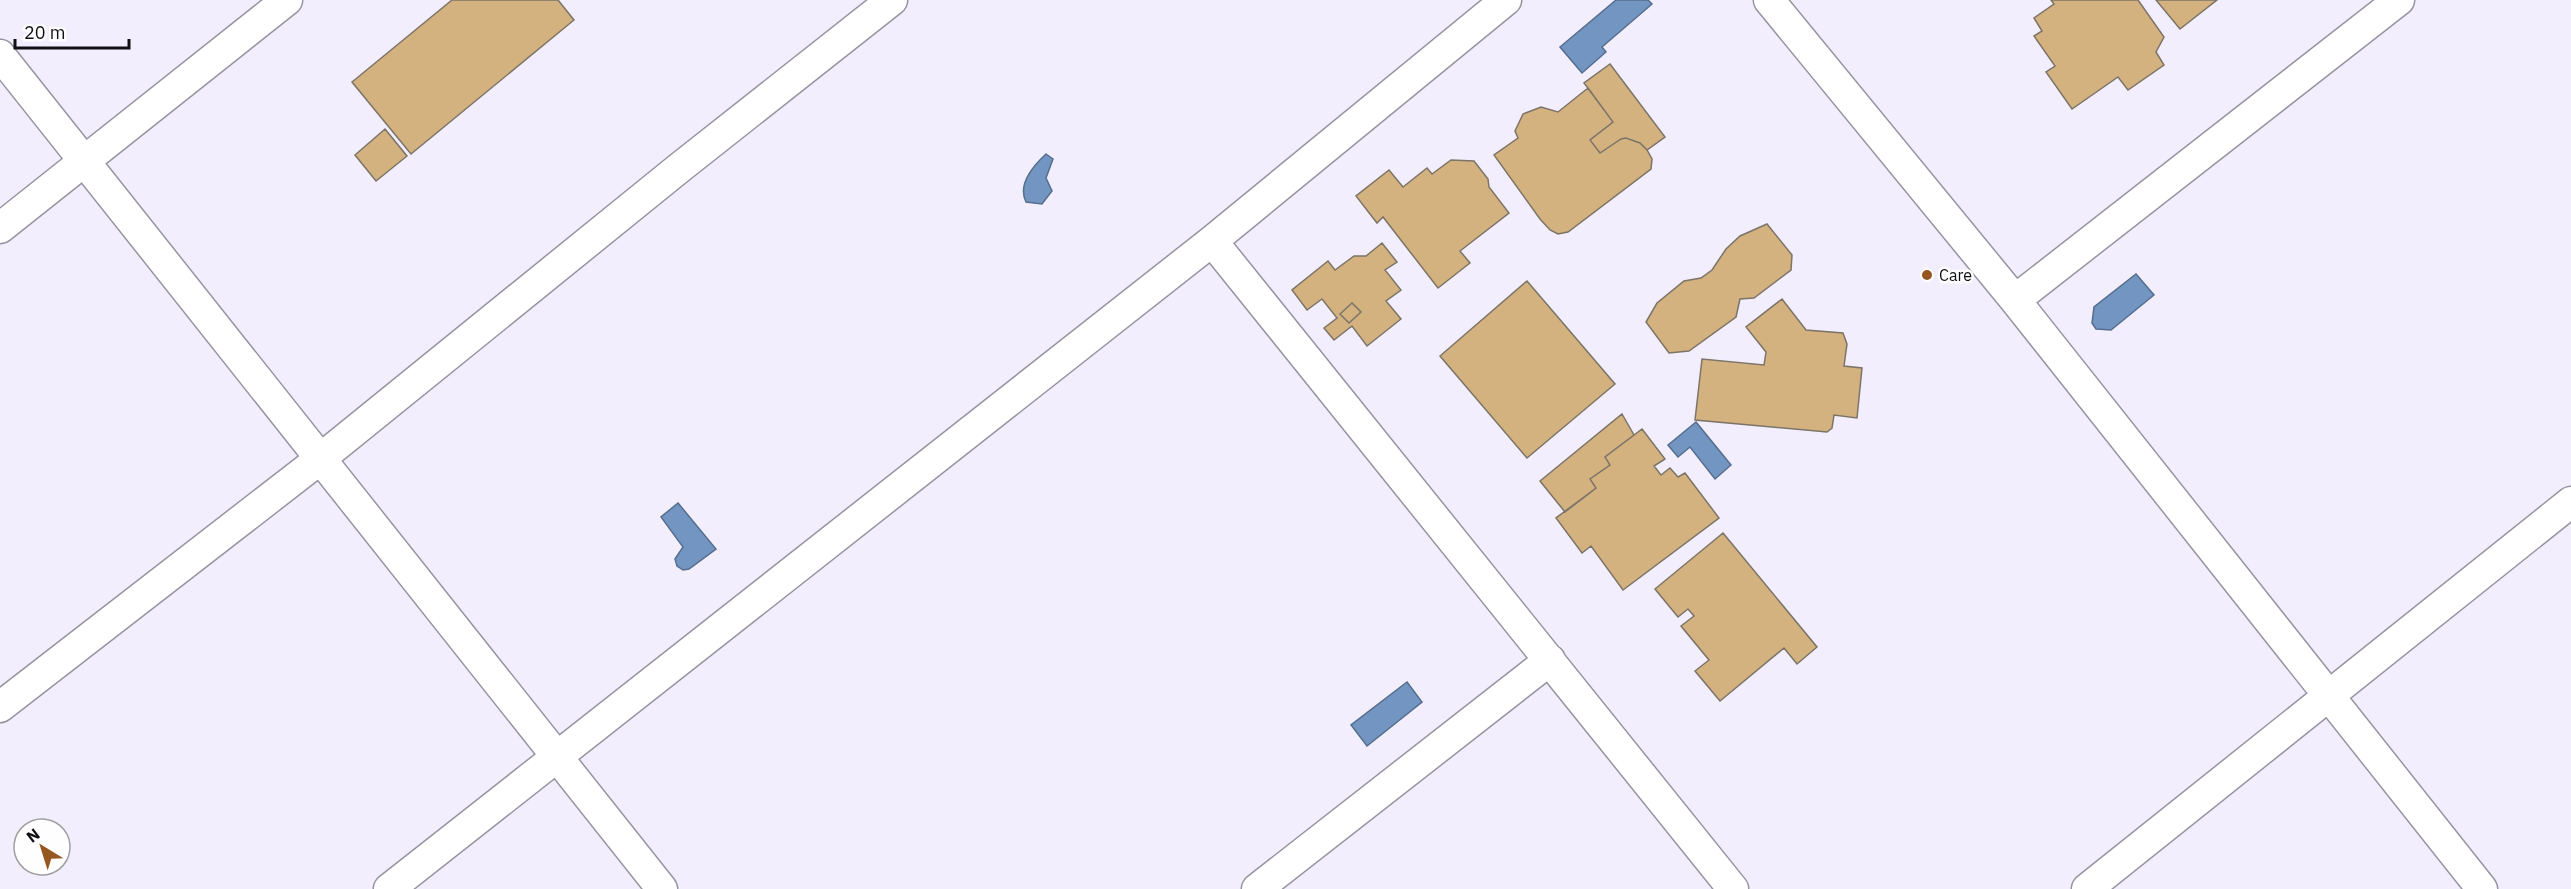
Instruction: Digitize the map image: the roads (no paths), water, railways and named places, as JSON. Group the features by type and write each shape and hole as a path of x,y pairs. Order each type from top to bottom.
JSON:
{"street":[{"path":"0,228 287,0"},
{"path":"0,707 320,459 678,169 892,0"},
{"path":"388,889 1212,241 1506,0"},
{"path":"1769,0 2014,300 2482,889"},
{"path":"2014,300 2399,0"},
{"path":"0,55 662,889"},
{"path":"1212,241 1733,889"},
{"path":"2087,889 2571,502"},
{"path":"1257,889 1550,660"}],"water":[{"path":"1616,0 1648,0 1652,4 1602,47 1606,52 1582,73 1560,47"},
{"path":"1046,154 1053,159 1046,178 1052,191 1042,204 1026,202 1025,182 1036,164"},
{"path":"2136,274 2154,295 2111,330 2096,329 2092,323 2094,307"},
{"path":"1696,422 1731,465 1715,479 1690,447 1678,457 1668,445"},
{"path":"678,503 716,549 689,569 683,570 677,566 675,559 683,547 661,517"},
{"path":"1407,682 1422,702 1367,746 1351,725"}],"place":[{"name":"Care","path":"1927,275"}]}
